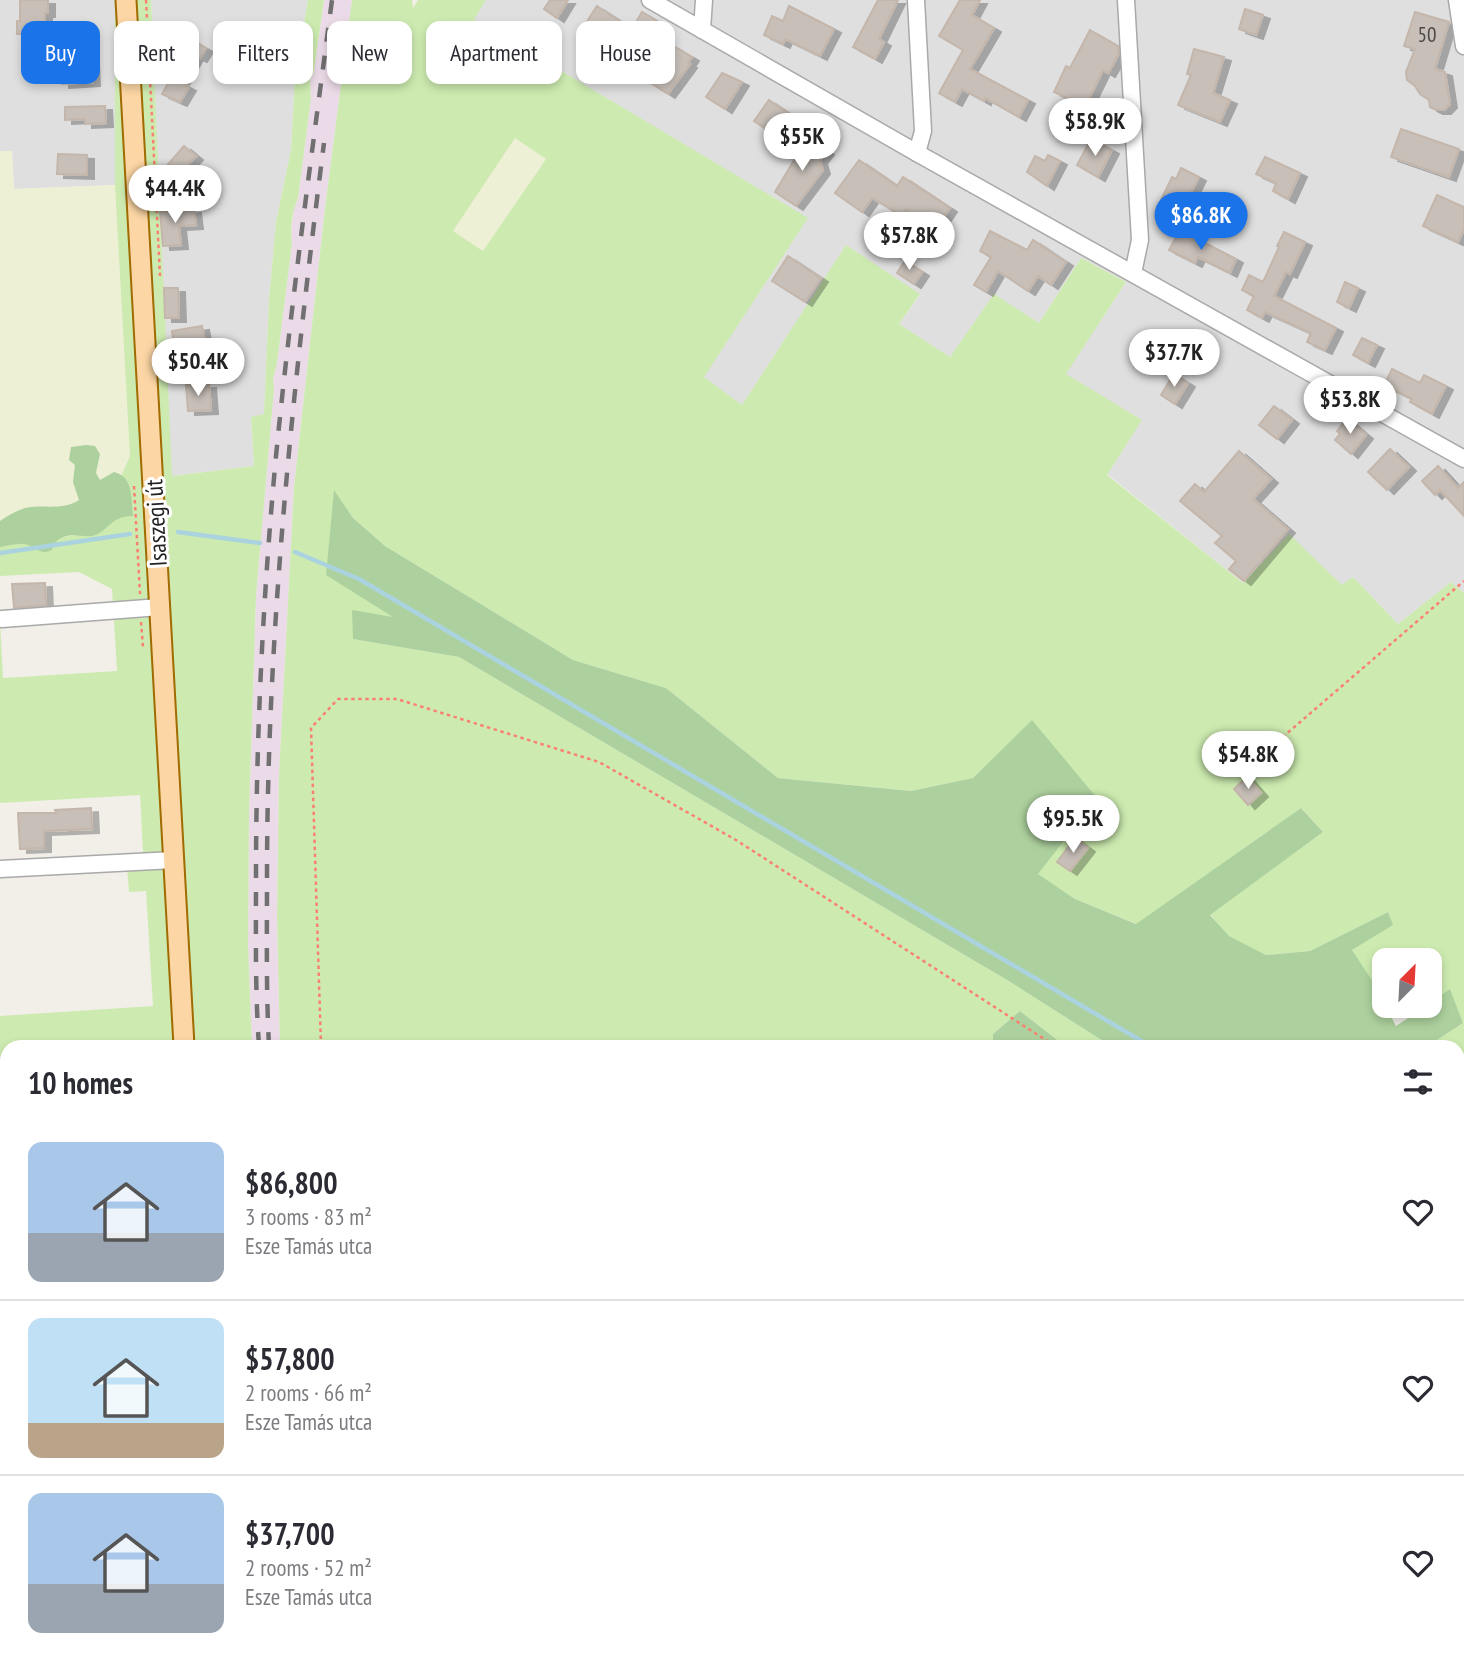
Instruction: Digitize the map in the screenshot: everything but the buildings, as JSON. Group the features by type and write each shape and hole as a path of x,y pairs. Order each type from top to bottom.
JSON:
{"main road":[{"name":"Isaszegi út","path":"126,0 184,1040"}],"street":[{"path":"650,0 917,153 1464,459"},
{"path":"702,30 704,0"},
{"path":"916,0 923,131 917,153"},
{"path":"1126,0 1140,240 1133,273"},
{"path":"1457,0 1464,46"},
{"path":"2,619 160,607"},
{"path":"0,869 174,860"}],"path":[{"path":"146,0 160,280"},
{"path":"1255,760 1464,581"},
{"path":"321,1040 311,728 338,699 397,699 599,762 736,840 1046,1040"}],"shaded area":[{"path":"0,0 115,0 115,185 14,189 12,151 0,151"},
{"path":"151,0 308,0 304,21 213,21 213,84 295,84 291,150 276,222 269,300 264,414 251,418 254,466 171,476 155,84 199,84 199,21 152,21"},
{"path":"324,0 352,0 349,21 327,21 327,84 341,84 294,487 279,775 277,917 280,1040 252,1040 248,945 249,815 256,596 273,380"},
{"path":"486,0 1464,0 1464,593 1451,582 1398,624 1353,577 1342,586 1243,583 1107,474 1141,420 1065,374 1126,282 1081,258 1039,323 994,295 950,357 899,324 920,295 846,245 743,406 703,377 515,84 562,84 562,21 473,19"}],"green space":[{"path":"115,0 151,0 152,21 115,21"},
{"path":"308,0 324,0 313,73 313,21 304,21"},
{"path":"352,0 412,0 413,8 418,0 486,0 474,19 477,21 426,21 426,84 562,84 562,71 576,80 576,84 583,84 808,218 704,377 742,405 846,245 920,294 899,324 950,357 994,294 1039,323 1081,258 1126,282 1066,374 1142,420 1107,475 1243,583 1289,534 1342,585 1353,577 1398,624 1451,582 1464,593 1464,1040 1437,1040 1463,1023 1450,990 1442,995 1442,948 1372,948 1372,984 1352,950 1392,925 1388,912 1310,951 1266,955 1229,937 1210,914 1323,832 1301,808 1137,924 1075,899 1037,874 1032,721 973,778 911,791 778,778 666,688 573,660 385,546 353,518 334,491 395,618 354,639 459,657 1007,980 1102,1040 1057,1040 1020,1011 993,1034 993,1040 280,1040 277,917 279,775 294,487 341,84 412,84 412,21 349,21","holes":["515,138 546,159 483,251 453,231"]},
{"path":"115,84 155,84 172,476 254,466 251,417 264,414 269,300 276,222 291,150 295,84 310,84 311,98 298,198 292,220 292,243 273,380 256,596 249,815 248,945 252,1040 0,1040 0,1016 153,1006 146,891 129,892 126,854 143,853 140,795 0,803 0,620 3,678 117,671 112,589 79,572 0,576 0,544 96,533 130,456 115,185"},
{"path":"515,137 546,158 484,252 452,231"},
{"path":"0,151 12,151 14,189 115,185 130,456 96,533 0,544"},
{"path":"95,446 100,454 96,473 100,480 114,472 125,479 130,490 133,516 119,519 92,536 63,537 48,552 24,544 0,547 0,521 9,515 25,508 60,506 79,500 73,482 75,465 69,460 71,447"},
{"path":"334,490 353,518 385,546 573,660 666,688 778,778 911,791 973,778 1032,720 1097,798 1038,874 1075,899 1136,924 1301,808 1323,832 1210,915 1229,936 1266,955 1310,951 1388,912 1393,925 1352,950 1372,981 1372,1018 1392,1018 1396,1026 1408,1018 1442,1018 1442,995 1450,989 1463,1023 1437,1040 1102,1040 1007,980 459,657 353,639 352,610 393,617 326,575"},
{"path":"1020,1011 1057,1040 993,1040 993,1034"}],"waterway":[{"path":"178,532 260,543"},
{"path":"0,553 130,534"},
{"path":"295,552 359,579 1140,1040"}],"railway":[{"path":"259,1040 256,825 267,561 288,342 332,0"},
{"path":"269,1040 268,785 277,601 292,418 324,143"}]}
